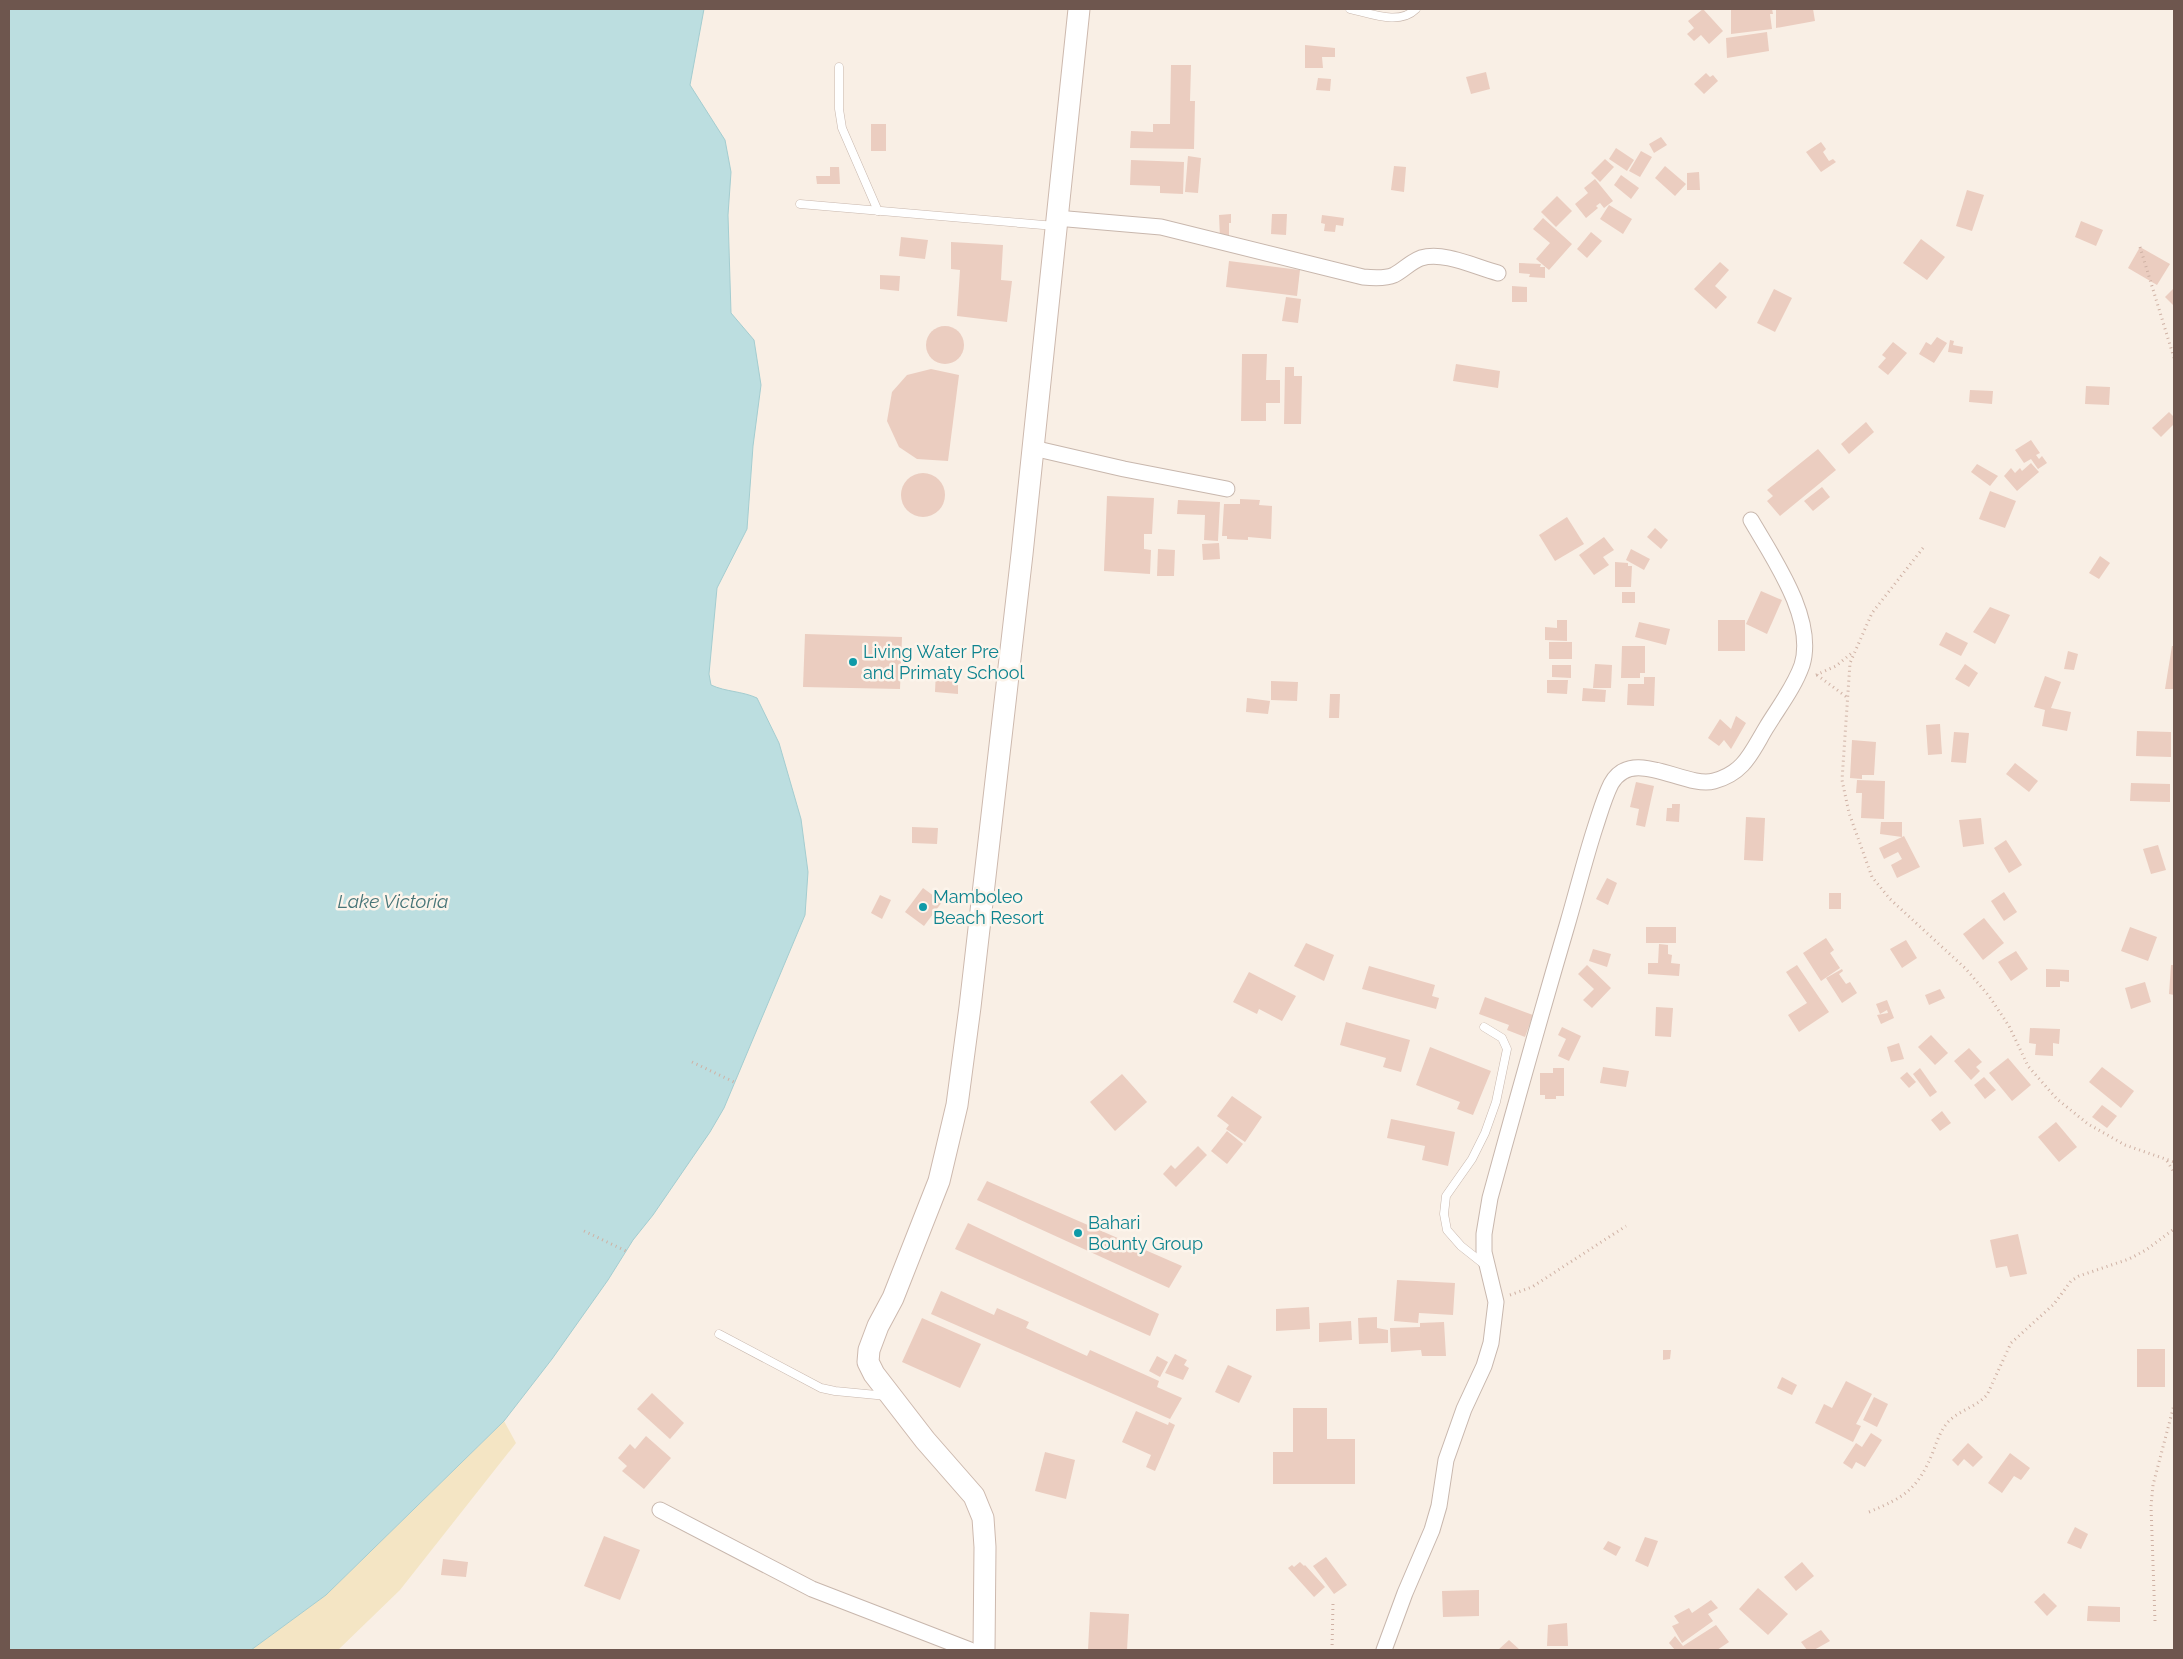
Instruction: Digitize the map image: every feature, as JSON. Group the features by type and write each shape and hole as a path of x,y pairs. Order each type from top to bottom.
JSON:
{"street":[{"path":"984,1650 985,1547 983,1518 974,1496 924,1440 874,1374 868,1362 869,1350 878,1326 893,1298 939,1181 957,1105 970,1007 1033,448 1079,9"},
{"path":"1056,222 1161,227 1363,277 1377,278 1394,275 1409,263 1422,258 1444,258 1498,273"},
{"path":"1033,448 1124,469 1227,489"},
{"path":"1384,1650 1405,1593 1432,1530 1439,1506 1446,1460 1464,1409 1484,1366 1491,1343 1495,1298 1486,1266 1484,1234 1490,1198 1589,850 1612,781 1621,772 1636,768 1660,769 1688,780 1711,782 1732,776 1747,760 1792,685 1804,658 1804,634 1791,592 1750,520"},
{"path":"660,1510 812,1589 970,1650"}],"lane":[{"path":"1350,9 1395,18 1407,16 1416,9"},
{"path":"839,67 839,108 842,128 878,211"},
{"path":"800,204 878,211 1056,222"},
{"path":"1484,1027 1502,1038 1507,1049 1496,1102 1485,1133 1472,1159 1446,1196 1444,1214 1447,1230 1462,1246 1486,1266"},
{"path":"719,1334 821,1388 835,1392 892,1396"}],"path":[{"path":"2140,246 2174,358"},
{"path":"1923,548 1872,613 1853,652 1848,676 1842,780 1849,813 1872,877 1890,899 1966,969 2009,1026 2028,1066 2057,1099 2088,1124 2125,1145 2174,1162"},
{"path":"1792,685 1836,666 1853,652"},
{"path":"1817,675 1848,698"},
{"path":"692,1062 734,1082"},
{"path":"2167,1160 2174,1172"},
{"path":"1495,1298 1513,1295 1532,1288 1626,1226"},
{"path":"1869,1512 1895,1501 1911,1490 1923,1474 1938,1436 1948,1422 1964,1410 1981,1402 1987,1395 2011,1343 2054,1304 2071,1282 2079,1276 2129,1259 2146,1250 2174,1229"},
{"path":"584,1231 626,1251"},
{"path":"2155,1621 2151,1506 2153,1485 2174,1405"},
{"path":"1332,1650 1333,1603"}],"sand":[{"path":"504,1421 516,1443 400,1590 338,1650 251,1650 326,1595"}],"water":[{"name":"Lake Victoria","path":"9,9 704,9 690,85 725,140 731,172 728,215 731,313 754,340 761,385 753,446 747,529 717,588 709,674 711,685 757,698 779,743 801,819 808,872 805,915 724,1108 710,1132 653,1215 633,1240 608,1280 552,1359 504,1421 326,1595 251,1650 9,1650"}],"building":[{"path":"1703,9 1723,31 1709,44 1701,35 1694,41 1687,34 1694,28 1688,21"},
{"path":"1731,9 1772,9 1773,14 1770,14 1772,29 1731,34"},
{"path":"1776,9 1813,9 1815,21 1776,28"},
{"path":"1767,32 1769,51 1727,58 1726,38"},
{"path":"1305,45 1335,48 1335,57 1322,57 1323,68 1305,68"},
{"path":"1171,65 1191,65 1190,101 1195,101 1194,149 1130,148 1131,131 1153,132 1153,124 1170,124"},
{"path":"1486,72 1490,89 1471,94 1466,77"},
{"path":"1706,73 1710,77 1713,75 1718,81 1704,94 1694,84"},
{"path":"1318,78 1331,79 1330,91 1316,90"},
{"path":"871,124 886,124 886,151 871,151"},
{"path":"1661,137 1667,145 1654,153 1649,144"},
{"path":"1821,142 1826,149 1823,152 1829,161 1833,159 1836,162 1821,172 1806,152"},
{"path":"1616,148 1634,160 1627,171 1609,159"},
{"path":"1641,151 1652,157 1640,177 1629,171"},
{"path":"1188,156 1201,158 1198,193 1185,192"},
{"path":"1605,159 1614,167 1600,182 1591,173"},
{"path":"1131,160 1184,162 1183,194 1160,193 1160,186 1130,185"},
{"path":"1394,166 1406,167 1404,192 1391,190"},
{"path":"1665,166 1686,184 1675,196 1655,178"},
{"path":"830,167 839,167 840,184 817,184 816,176 830,176"},
{"path":"1699,172 1700,190 1687,190 1687,173"},
{"path":"1621,175 1639,188 1631,199 1614,185"},
{"path":"1595,179 1613,201 1604,208 1600,203 1596,206 1598,208 1586,218 1575,204 1588,193 1584,188"},
{"path":"1967,190 1984,195 1972,231 1956,226"},
{"path":"1557,196 1572,211 1556,227 1541,212"},
{"path":"1609,205 1632,219 1623,234 1600,219"},
{"path":"1231,214 1229,237 1220,238 1219,215"},
{"path":"1272,214 1287,214 1286,235 1271,234"},
{"path":"1322,215 1344,218 1343,226 1336,225 1335,232 1324,231 1325,224 1321,223"},
{"path":"1543,218 1572,244 1549,270 1536,259 1550,243 1533,229"},
{"path":"2081,221 2103,230 2096,246 2075,237"},
{"path":"1591,232 1602,241 1587,258 1577,249"},
{"path":"901,237 928,240 925,259 899,256"},
{"path":"1921,239 1945,257 1927,280 1903,263"},
{"path":"951,242 1003,245 1001,280 1012,281 1007,322 957,316 960,270 951,269"},
{"path":"2140,247 2170,264 2157,285 2128,268"},
{"path":"1229,261 1300,270 1297,296 1226,287"},
{"path":"1720,262 1729,270 1715,286 1727,297 1716,309 1694,289"},
{"path":"1519,263 1541,264 1540,267 1545,267 1545,278 1529,277 1530,274 1519,273"},
{"path":"880,275 900,276 899,291 880,289"},
{"path":"1512,286 1527,287 1527,302 1512,302"},
{"path":"2174,288 2174,306 2165,297"},
{"path":"1774,289 1792,298 1775,332 1757,323"},
{"path":"1286,297 1301,299 1298,323 1282,321"},
{"path":"945,326 958,332 964,345 958,358 945,364 932,358 926,345 932,332"},
{"path":"1937,337 1947,343 1934,363 1919,354 1926,342 1931,345"},
{"path":"1950,340 1954,341 1953,345 1963,347 1962,354 1948,352"},
{"path":"1893,342 1907,353 1888,375 1878,367 1886,358 1882,355"},
{"path":"1242,354 1267,354 1266,380 1280,380 1280,403 1266,403 1266,421 1241,421"},
{"path":"1456,364 1500,371 1498,388 1453,381"},
{"path":"1285,367 1294,367 1294,376 1302,376 1301,424 1284,424"},
{"path":"931,369 959,375 948,461 917,459 899,447 887,421 892,392 907,375"},
{"path":"2086,386 2110,387 2109,405 2085,404"},
{"path":"1970,390 1993,391 1992,404 1969,402"},
{"path":"2169,412 2174,417 2174,424 2161,437 2152,428"},
{"path":"1866,422 1874,432 1849,454 1841,444"},
{"path":"2031,440 2040,453 2036,455 2039,459 2042,456 2047,463 2038,469 2031,459 2024,463 2015,450"},
{"path":"1818,449 1836,470 1780,516 1767,501 1773,496 1767,490"},
{"path":"2031,463 2039,472 2017,491 2004,476 2011,468 2015,473 2020,468 2022,471"},
{"path":"1977,464 1998,476 1990,486 1971,472"},
{"path":"919,473 927,473 939,479 945,495 939,511 927,517 919,517 907,511 901,499 901,491 907,479"},
{"path":"1822,487 1830,497 1813,511 1804,501"},
{"path":"1990,491 2016,501 2005,528 1979,519"},
{"path":"1107,496 1154,498 1152,534 1144,534 1144,549 1151,550 1150,574 1104,571"},
{"path":"1240,499 1260,500 1259,505 1272,506 1271,539 1248,537 1248,540 1227,539 1227,536 1222,536 1224,504 1240,504"},
{"path":"1178,500 1220,502 1218,541 1204,540 1205,515 1177,514"},
{"path":"1567,517 1584,544 1555,561 1539,535"},
{"path":"1655,528 1668,540 1661,549 1647,537"},
{"path":"1604,537 1614,550 1603,557 1609,565 1594,575 1579,555"},
{"path":"1219,543 1220,559 1203,560 1202,544"},
{"path":"1158,549 1175,550 1174,576 1157,576"},
{"path":"1631,549 1650,559 1644,570 1626,560"},
{"path":"2100,556 2110,563 2099,579 2089,573"},
{"path":"1615,562 1628,563 1628,566 1632,566 1631,587 1615,587"},
{"path":"1761,591 1782,600 1767,634 1746,624"},
{"path":"1622,592 1635,592 1635,603 1622,603"},
{"path":"1990,607 2010,615 1995,644 1973,632"},
{"path":"1557,620 1567,620 1567,641 1545,640 1545,627 1557,628"},
{"path":"1718,620 1745,620 1745,651 1718,651"},
{"path":"1639,622 1670,629 1666,645 1635,637"},
{"path":"1946,632 1968,643 1961,656 1939,645"},
{"name":"Living Water Pre and Primaty School","path":"805,634 902,637 900,689 803,687"},
{"path":"1549,642 1572,642 1572,659 1549,659"},
{"path":"1622,646 1645,646 1645,673 1640,673 1640,678 1621,678"},
{"path":"2172,646 2174,646 2174,689 2165,689"},
{"path":"2068,651 2078,654 2074,670 2064,669"},
{"path":"1595,664 1612,665 1611,688 1593,688"},
{"path":"1965,664 1978,673 1969,687 1955,679"},
{"path":"1552,665 1571,665 1571,678 1552,677"},
{"path":"936,670 958,671 958,694 935,692"},
{"path":"2045,676 2061,682 2051,708 2071,712 2067,731 2042,726 2045,710 2034,707"},
{"path":"1644,677 1655,677 1654,706 1627,705 1628,684 1644,684"},
{"path":"1547,680 1568,680 1567,694 1547,693"},
{"path":"1271,681 1298,682 1297,701 1271,700"},
{"path":"1583,688 1606,690 1605,702 1582,701"},
{"path":"1330,694 1340,694 1339,718 1329,718"},
{"path":"1247,698 1270,701 1268,714 1246,712"},
{"path":"1736,716 1746,723 1731,749 1724,740 1719,746 1708,738 1720,719 1731,729"},
{"path":"1940,724 1942,754 1928,755 1926,725"},
{"path":"2137,731 2171,732 2171,757 2136,756"},
{"path":"1954,732 1969,733 1966,763 1951,762"},
{"path":"1852,740 1876,742 1874,775 1862,775 1862,779 1850,778"},
{"path":"2015,763 2038,781 2029,792 2006,774"},
{"path":"1857,780 1885,781 1884,819 1861,818 1862,793 1856,793"},
{"path":"1636,782 1654,786 1645,827 1636,825 1639,809 1630,807"},
{"path":"2131,783 2170,784 2170,802 2130,801"},
{"path":"1672,804 1680,804 1679,822 1666,821 1667,808 1672,808"},
{"path":"1746,817 1765,818 1763,861 1744,860"},
{"path":"1981,818 1984,844 1963,847 1959,820"},
{"path":"1881,822 1902,822 1902,837 1880,834"},
{"name":"Mamboleo Beach Resort","path":"912,827 938,828 937,844 912,843"},
{"path":"1904,836 1920,867 1897,878 1891,865 1902,859 1898,852 1884,859 1879,848"},
{"path":"2006,840 2022,865 2009,873 1994,848"},
{"path":"2158,845 2166,870 2151,874 2143,849"},
{"path":"1607,878 1617,883 1608,905 1596,899"},
{"name":"Mamboleo Beach Resort","path":"923,888 942,902 924,926 905,912"},
{"path":"2004,892 2017,912 2004,921 1991,901"},
{"path":"1829,893 1841,893 1841,909 1829,909"},
{"name":"Mamboleo Beach Resort","path":"880,895 891,900 882,919 871,913"},
{"path":"1984,918 2004,943 1983,960 1963,934"},
{"path":"1646,927 1676,927 1676,943 1646,943"},
{"path":"2130,927 2157,937 2148,961 2121,951"},
{"path":"1826,938 1834,950 1830,953 1840,968 1821,981 1803,953"},
{"path":"1906,940 1917,958 1902,968 1890,949"},
{"path":"1306,943 1334,955 1324,981 1294,966"},
{"path":"1659,944 1668,945 1668,954 1672,955 1671,963 1680,964 1679,976 1648,974 1648,963 1658,963"},
{"path":"1593,949 1611,954 1607,967 1589,961"},
{"path":"2016,951 2028,969 2011,981 1998,962"},
{"path":"1587,965 1611,988 1592,1008 1583,1000 1594,989 1578,974"},
{"path":"1797,965 1829,1012 1799,1032 1788,1015 1807,1003 1786,972"},
{"path":"2171,965 2174,965 2174,995 2169,994"},
{"path":"1369,966 1435,985 1432,996 1439,998 1436,1009 1362,989"},
{"path":"1842,969 1843,971 1839,974 1846,984 1850,982 1857,993 1842,1003 1826,978"},
{"path":"2046,969 2069,970 2069,982 2060,981 2060,987 2046,987"},
{"path":"1249,972 1296,996 1282,1021 1259,1009 1257,1014 1233,1002"},
{"path":"2145,982 2151,1002 2131,1009 2125,988"},
{"path":"1940,989 1945,998 1929,1005 1925,995"},
{"path":"1485,997 1533,1015 1525,1037 1507,1030 1509,1025 1479,1014"},
{"path":"1887,1000 1894,1018 1881,1024 1877,1015 1888,1013 1887,1010 1880,1014 1876,1004"},
{"path":"1656,1007 1673,1008 1671,1037 1655,1036"},
{"path":"1346,1022 1410,1040 1401,1072 1383,1067 1386,1058 1340,1045"},
{"path":"1562,1027 1581,1036 1569,1061 1558,1056 1566,1039 1558,1035"},
{"path":"2030,1028 2060,1029 2059,1044 2053,1043 2053,1056 2035,1055 2036,1044 2029,1043"},
{"path":"1931,1035 1948,1053 1935,1065 1918,1047"},
{"path":"1899,1043 1904,1059 1891,1062 1887,1047"},
{"path":"1430,1047 1491,1071 1473,1115 1457,1109 1460,1102 1416,1085"},
{"path":"1969,1048 1982,1062 1976,1067 1980,1071 1971,1080 1954,1061"},
{"path":"2008,1058 2031,1085 2012,1101 1989,1073"},
{"path":"1603,1067 1629,1071 1626,1087 1600,1083"},
{"path":"2102,1067 2134,1091 2121,1108 2089,1082"},
{"path":"1553,1068 1564,1068 1564,1096 1556,1096 1556,1099 1545,1099 1545,1095 1540,1095 1540,1073 1553,1073"},
{"path":"1920,1068 1937,1092 1930,1097 1913,1074"},
{"path":"1907,1072 1916,1082 1909,1088 1900,1078"},
{"path":"1122,1074 1147,1102 1115,1131 1090,1102"},
{"path":"1984,1077 1996,1090 1985,1099 1974,1085"},
{"path":"1232,1096 1262,1117 1245,1142 1226,1129 1229,1125 1217,1116"},
{"path":"2102,1105 2117,1116 2107,1128 2092,1117"},
{"path":"1942,1111 1951,1123 1940,1131 1931,1120"},
{"path":"1391,1119 1455,1132 1448,1166 1422,1160 1425,1146 1387,1138"},
{"path":"2056,1122 2077,1147 2059,1162 2038,1137"},
{"path":"1227,1131 1243,1144 1227,1164 1211,1151"},
{"path":"1198,1146 1207,1155 1176,1187 1163,1174 1171,1165 1175,1169"},
{"name":"Bahari Bounty Group","path":"987,1181 1182,1266 1169,1288 977,1200"},
{"path":"968,1223 1159,1314 1150,1336 955,1249"},
{"path":"2018,1234 2027,1274 2010,1277 2007,1266 1996,1268 1990,1240"},
{"path":"1397,1280 1455,1283 1453,1315 1419,1313 1418,1323 1394,1321"},
{"path":"941,1291 994,1315 997,1308 1029,1322 1026,1328 1087,1356 1090,1350 1159,1381 1157,1387 1182,1398 1170,1419 931,1314"},
{"path":"1309,1307 1310,1329 1276,1331 1276,1309"},
{"path":"1377,1317 1377,1328 1388,1330 1388,1343 1359,1344 1358,1318"},
{"path":"922,1318 981,1344 960,1388 902,1362"},
{"path":"1351,1321 1352,1340 1319,1342 1319,1323"},
{"path":"1444,1322 1446,1356 1422,1356 1421,1350 1391,1352 1390,1328 1420,1327 1420,1323"},
{"path":"2137,1349 2165,1349 2165,1387 2137,1387"},
{"path":"1663,1350 1671,1350 1670,1359 1663,1360"},
{"path":"1175,1354 1187,1360 1184,1365 1189,1368 1183,1380 1165,1373"},
{"path":"1157,1356 1168,1362 1160,1377 1149,1371"},
{"path":"1228,1365 1252,1376 1239,1403 1215,1392"},
{"path":"1782,1377 1797,1385 1792,1395 1777,1388"},
{"path":"1846,1381 1872,1394 1856,1424 1861,1426 1853,1442 1815,1423 1824,1404 1832,1408"},
{"path":"652,1393 684,1423 670,1439 637,1409"},
{"path":"1874,1397 1888,1404 1877,1427 1863,1420"},
{"path":"1293,1408 1327,1408 1327,1439 1355,1439 1355,1484 1273,1484 1273,1452 1293,1452"},
{"path":"1136,1411 1168,1425 1169,1422 1175,1425 1155,1471 1146,1467 1151,1455 1122,1442"},
{"path":"1871,1433 1882,1440 1865,1467 1856,1462 1852,1469 1843,1463 1856,1443 1862,1447"},
{"path":"646,1436 671,1458 644,1489 622,1471 627,1466 618,1458 630,1444 635,1449"},
{"path":"1968,1443 1983,1457 1973,1467 1964,1459 1958,1466 1952,1460"},
{"path":"1045,1452 1075,1460 1066,1499 1035,1491"},
{"path":"2010,1453 2030,1468 2021,1480 2014,1476 2002,1493 1988,1483"},
{"path":"2075,1527 2088,1534 2081,1549 2067,1543"},
{"path":"604,1536 640,1550 620,1600 584,1586"},
{"path":"1645,1537 1658,1541 1648,1567 1635,1561"},
{"path":"1608,1541 1621,1547 1616,1556 1603,1549"},
{"path":"1326,1557 1347,1585 1334,1594 1313,1566"},
{"path":"443,1559 468,1562 466,1577 441,1575"},
{"path":"1300,1562 1325,1587 1314,1597 1288,1568 1292,1565 1294,1567"},
{"path":"1802,1562 1814,1576 1796,1591 1784,1577"},
{"path":"1758,1588 1788,1614 1768,1635 1739,1609"},
{"path":"1479,1590 1479,1616 1443,1617 1442,1591"},
{"path":"2044,1593 2057,1606 2047,1616 2034,1602"},
{"path":"1711,1600 1718,1608 1708,1614 1713,1621 1682,1643 1672,1626 1679,1623 1674,1616 1689,1608 1692,1613"},
{"path":"2088,1606 2120,1607 2120,1622 2087,1621"},
{"path":"1090,1612 1129,1614 1127,1650 1088,1650"},
{"path":"1567,1623 1568,1646 1547,1646 1548,1625"},
{"path":"1716,1625 1729,1642 1717,1650 1675,1650 1669,1643 1675,1636 1683,1646"},
{"path":"1821,1630 1830,1641 1814,1650 1807,1650 1801,1642"},
{"path":"1509,1640 1520,1650 1498,1650"}],"place":[{"name":"Living Water Pre and Primaty School","path":"853,662"},
{"name":"Mamboleo Beach Resort","path":"923,907"},
{"name":"Bahari Bounty Group","path":"1078,1233"}]}
